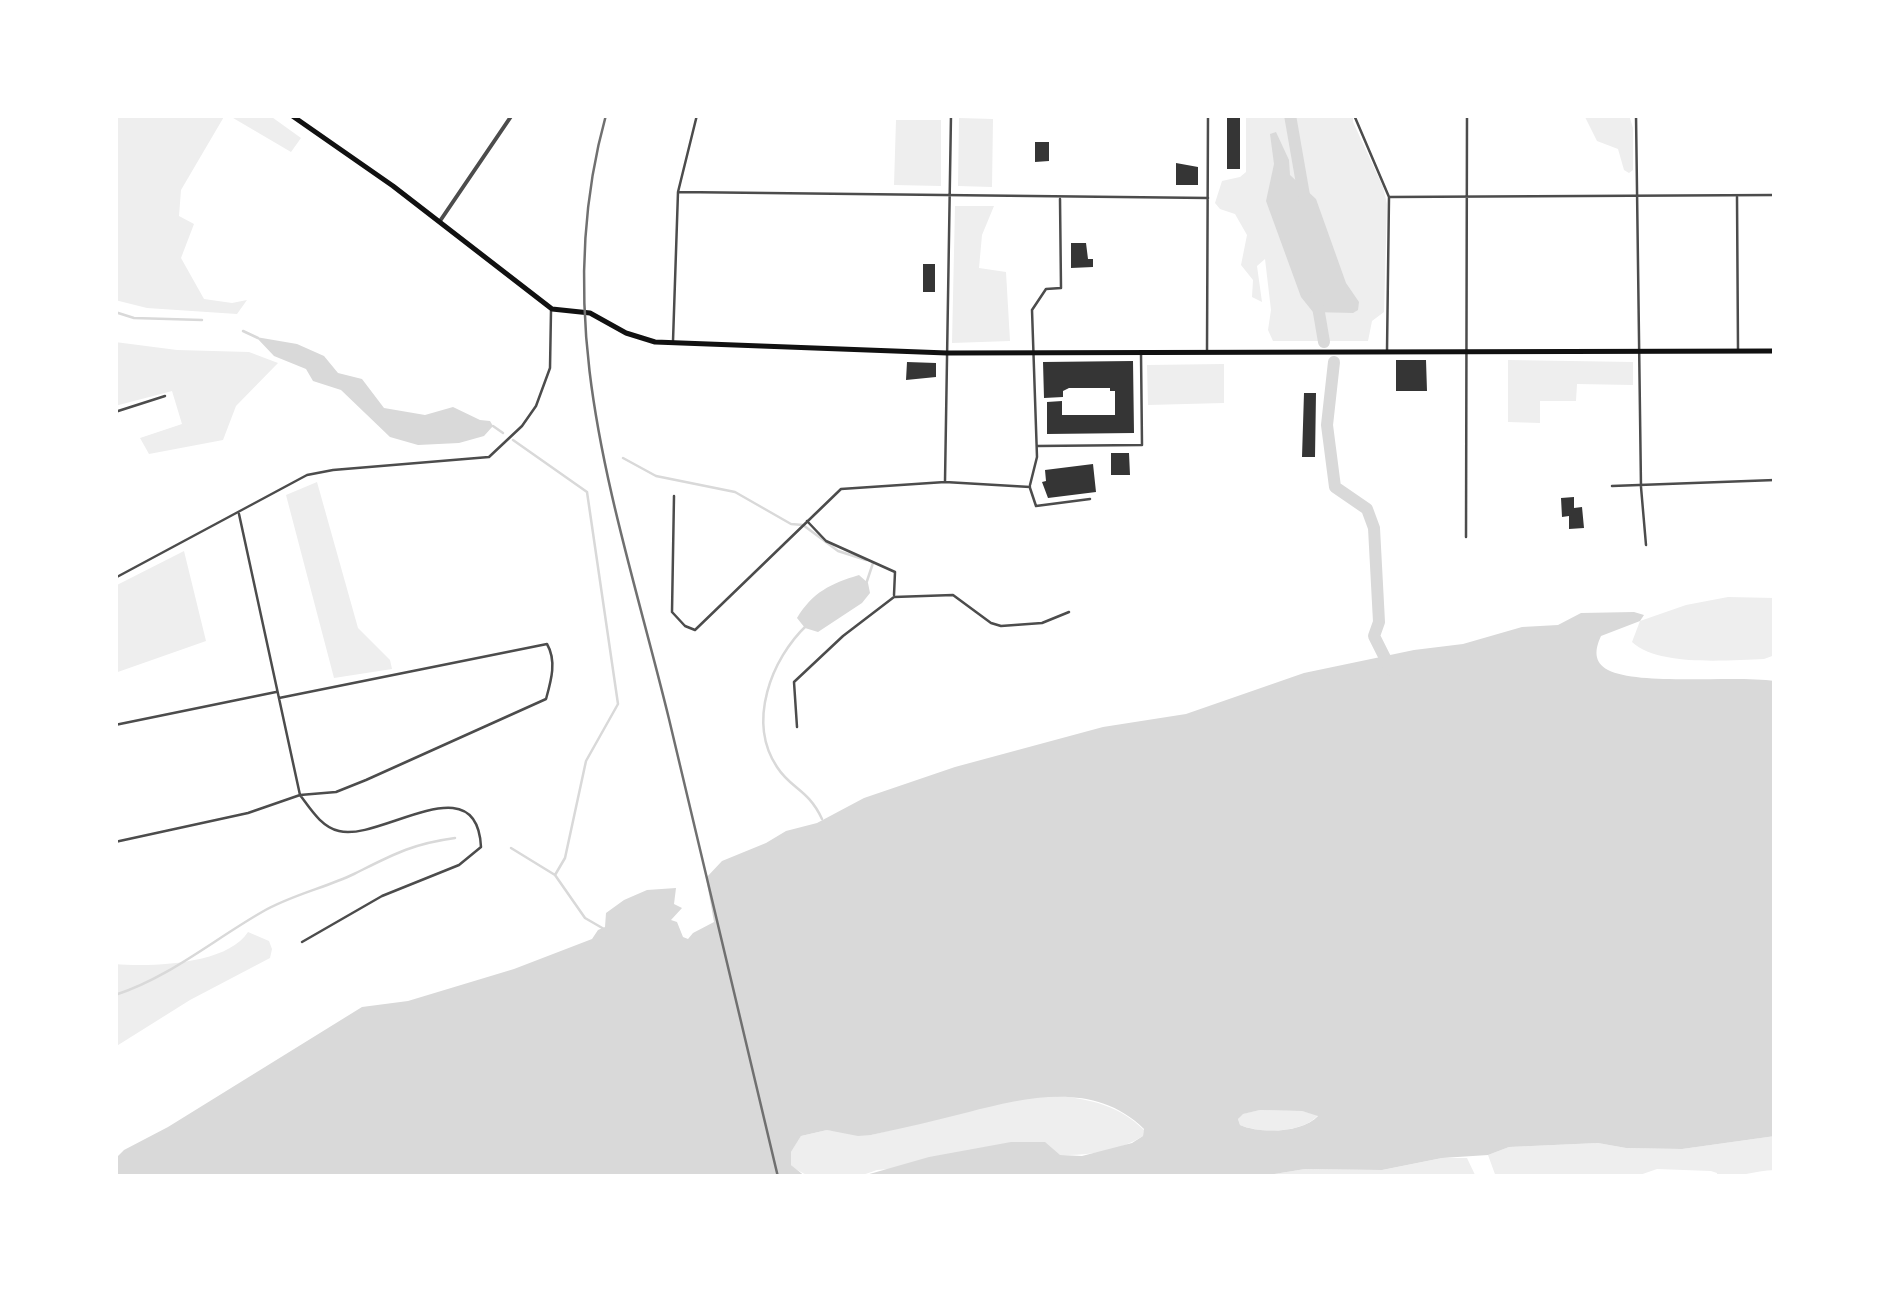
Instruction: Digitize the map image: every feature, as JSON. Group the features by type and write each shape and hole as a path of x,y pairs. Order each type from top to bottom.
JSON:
{"main road":[{"path":"291,115 336,144 552,309 590,313 634,336 673,344 947,353 1775,350"}],"street":[{"path":"440,222 512,115"},
{"path":"673,344 678,192 697,115"},
{"path":"945,482 950,115"},
{"path":"1207,352 1208,115"},
{"path":"1354,115 1389,197 1386,351"},
{"path":"1466,537 1467,115"},
{"path":"1636,115 1641,487 1646,545"},
{"path":"678,192 1208,198"},
{"path":"1737,195 1738,351"},
{"path":"1389,197 1775,195"},
{"path":"1060,198 1062,288 1046,288 1032,310 1037,446 1030,487 1036,506 1090,499"},
{"path":"115,578 307,475 489,457 536,406 550,368 552,309"},
{"path":"1037,446 1142,445 1141,352"},
{"path":"115,412 165,396"},
{"path":"1612,486 1775,480"},
{"path":"674,496 672,612 696,630 840,488 945,482 1030,487"},
{"path":"239,514 300,794 317,818 336,831 359,832 438,808 454,808 467,813 481,835 481,847 475,855 438,875 382,896 302,942"},
{"path":"807,521 826,541 895,572 894,597"},
{"path":"797,726 794,682 843,636 894,597 954,595 991,623 1001,626 1042,623 1070,612"},
{"path":"115,842 248,812 300,794 336,792 350,786 546,698 552,652 547,644 279,698"},
{"path":"115,726 277,692"}],"shaded area":[{"path":"115,115 225,115 181,190 179,216 194,224 181,258 204,299 232,303 247,300 237,314 147,308 115,300"},
{"path":"228,115 269,115 301,138 291,152"},
{"path":"1246,115 1353,115 1387,204 1384,312 1372,321 1368,341 1273,341 1268,330 1271,310 1265,259 1257,266 1262,302 1252,297 1253,280 1241,265 1247,235 1235,214 1215,203 1222,181 1246,172"},
{"path":"1584,115 1629,115 1633,128 1633,170 1624,170 1618,149 1597,141"},
{"path":"959,118 993,119 992,187 958,186"},
{"path":"896,120 941,120 941,186 894,185"},
{"path":"1276,132 1289,160 1290,175 1316,199 1346,283 1359,302 1353,313 1313,312 1301,297 1266,201 1274,164 1270,134"},
{"path":"955,206 994,206 982,235 979,268 1006,272 1010,341 952,343"},
{"path":"256,337 297,344 324,356 338,373 362,379 384,408 425,415 453,407 490,421 493,426 484,436 459,443 418,445 390,437 341,390 313,381 306,369 274,356"},
{"path":"115,342 177,350 249,352 278,363 236,406 223,440 149,454 140,438 182,424 172,391 115,406"},
{"path":"1508,360 1633,362 1633,385 1577,384 1576,401 1540,401 1540,423 1508,422"},
{"path":"1224,364 1224,403 1148,405 1147,365"},
{"path":"317,482 358,628 390,660 392,669 334,678 286,495"},
{"path":"184,551 206,641 115,673 115,586"},
{"path":"859,575 868,583 870,593 862,603 818,632 805,628 797,618 816,595"},
{"path":"1728,597 1775,598 1775,655 1764,659 1676,659 1644,650 1632,642 1640,621 1686,605"},
{"path":"1581,613 1644,615 1640,621 1601,636 1597,646 1600,663 1622,675 1775,681 1775,1136 1682,1149 1598,1143 1509,1147 1488,1155 1442,1158 1382,1170 1305,1169 1256,1177 859,1177 929,1157 1011,1142 1045,1142 1060,1155 1082,1156 1132,1143 1143,1136 1144,1129 1104,1104 1060,1097 1014,1102 871,1135 827,1130 801,1136 791,1152 791,1165 806,1177 115,1177 115,1159 124,1150 362,1007 408,1001 514,969 592,939 605,927 606,913 647,890 676,888 674,904 682,908 671,920 677,922 683,937 688,939 714,922 706,878 722,861 786,831 817,823 864,798 955,767 1103,727 1186,714 1304,673 1463,644 1522,627 1558,625","holes":["1260,1110 1302,1111 1318,1116 1302,1126 1270,1131 1248,1128 1240,1125 1238,1119"]},
{"path":"248,932 269,941 270,958 190,1000 115,1047 115,964 187,962 223,951"},
{"path":"1058,1096 1115,1109 1144,1130 1143,1136 1114,1149 1092,1153 877,1170 844,1178 809,1176 791,1165 791,1152 801,1136 827,1130 871,1135 1016,1099"},
{"path":"1260,1110 1318,1115 1303,1125 1281,1130 1240,1125 1238,1119 1242,1114"},
{"path":"1775,1136 1775,1170 1725,1177 1717,1177 1711,1171 1657,1169 1634,1177 1496,1177 1488,1155 1509,1147 1598,1143 1682,1149"},
{"path":"1442,1158 1467,1158 1476,1177 1256,1177 1305,1169 1382,1170"}],"building":[{"path":"1227,115 1240,115 1240,169 1227,169"},
{"path":"1035,142 1049,142 1049,161 1035,162"},
{"path":"1176,163 1198,167 1198,185 1176,185"},
{"path":"1071,243 1086,243 1093,267 1071,268"},
{"path":"923,264 935,264 935,292 923,292"},
{"path":"1396,360 1426,360 1427,391 1396,391"},
{"path":"1133,361 1134,433 1047,434 1047,402 1062,401 1062,415 1115,415 1115,391 1069,388 1063,391 1063,397 1044,398 1043,362"},
{"path":"907,362 936,363 936,377 906,380"},
{"path":"1304,393 1316,393 1315,457 1302,457"},
{"path":"1111,453 1129,453 1130,475 1111,475"},
{"path":"1093,464 1096,492 1048,498 1042,482 1046,481 1045,470"},
{"path":"1574,497 1574,508 1582,507 1584,528 1569,529 1569,516 1562,517 1561,498"}],"waterway":[{"path":"1290,115 1305,201"},
{"path":"1316,295 1324,342"},
{"path":"115,312 134,318 202,320"},
{"path":"243,331 258,338"},
{"path":"1334,362 1327,425 1335,487 1367,509 1374,528 1379,622 1374,636 1391,670"},
{"path":"493,426 503,433"},
{"path":"513,440 587,492 618,704 586,761 565,858 555,875"},
{"path":"623,458 656,476 735,492 791,524 803,525 838,551 866,560"},
{"path":"866,584 873,563"},
{"path":"807,625 774,673 767,692 764,731 777,767 811,801 822,819"},
{"path":"115,995 173,968 273,906 402,851 455,838"},
{"path":"511,848 555,875 585,918 604,929"}],"railway":[{"path":"606,115 590,193 584,270 587,345 597,420 778,1177"}]}
